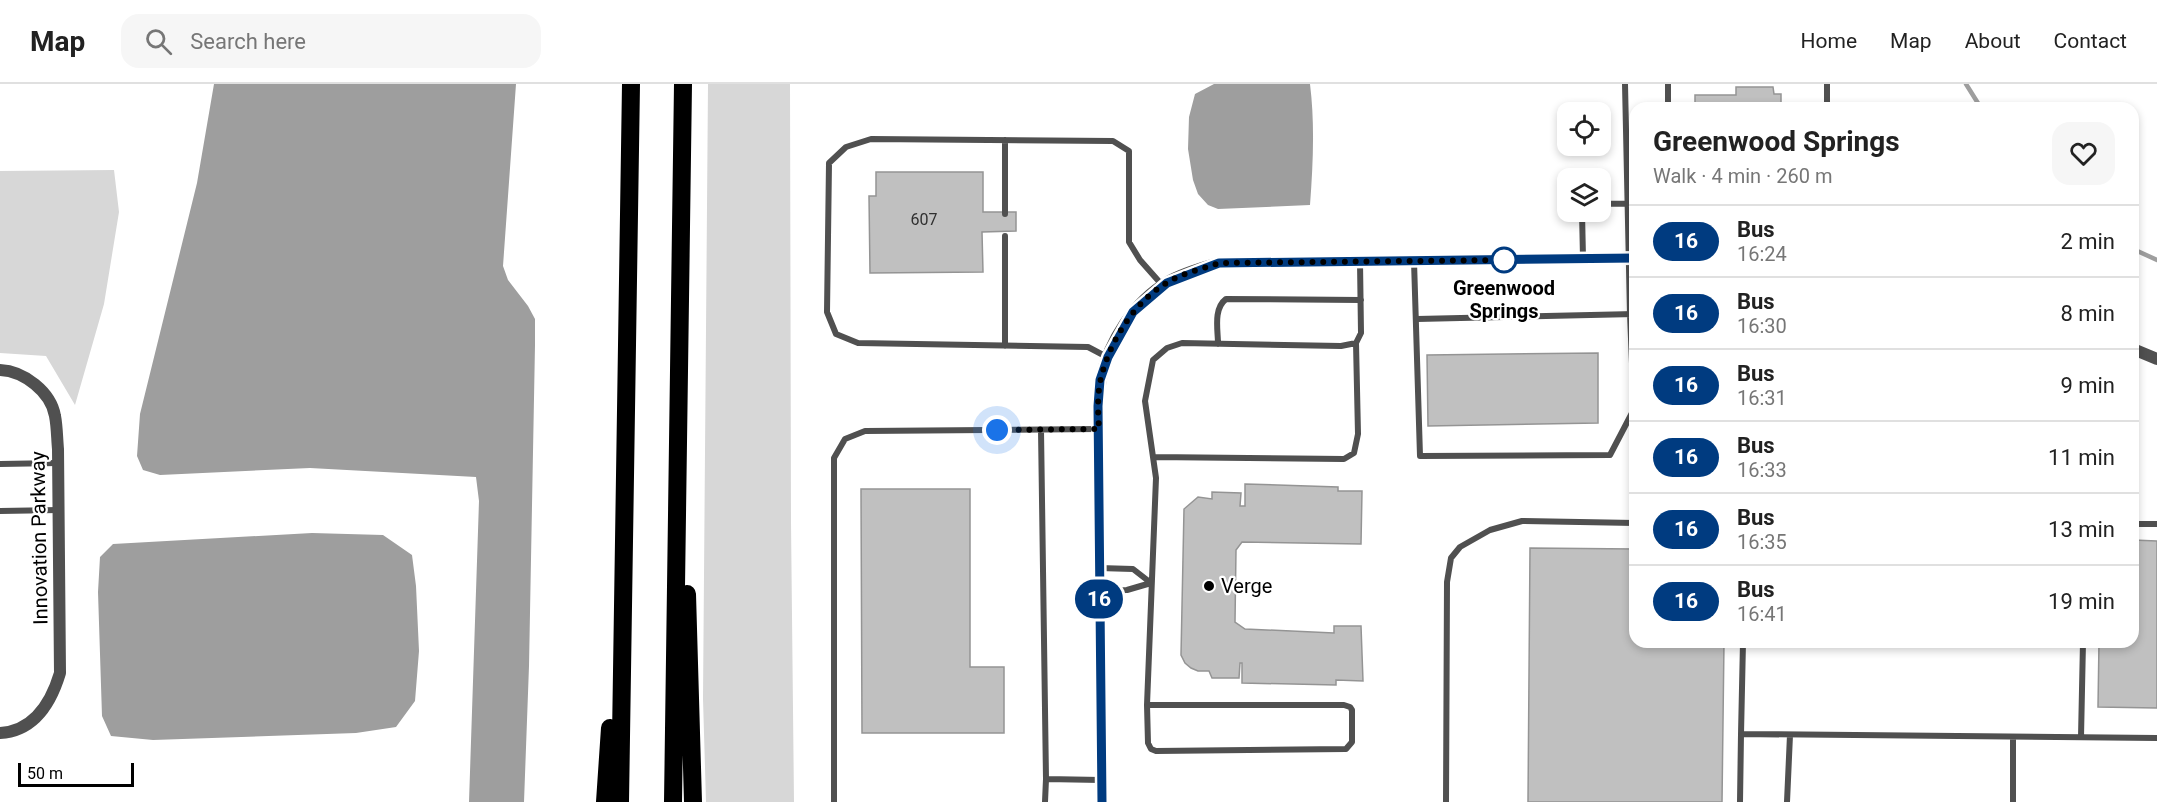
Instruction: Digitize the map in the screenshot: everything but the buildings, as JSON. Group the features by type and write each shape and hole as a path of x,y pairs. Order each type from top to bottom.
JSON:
{"highway":[{"path":"620,802 631,84"},
{"path":"673,802 683,84"},
{"path":"680,370 693,802"},
{"path":"605,802 625,486"}],"street":[{"path":"1102,802 1099,591 1100,380 1108,357 1133,312 1163,286 1192,272 1219,263 1629,258"},
{"path":"2139,351 2157,358"},
{"name":"Innovation Parkway","path":"0,370 25,378 44,392 55,413 59,510 60,673 40,715 19,729 0,733"}],"lane":[{"path":"1625,84 1629,225"},
{"path":"1668,84 1668,102"},
{"path":"1827,84 1827,102"},
{"path":"1108,357 1088,347 858,343 836,334 827,312 829,163 846,147 871,139 1113,141 1129,151 1129,242 1140,260 1163,286"},
{"path":"1005,140 1005,214"},
{"path":"1611,204 1627,203"},
{"path":"1582,222 1583,258"},
{"path":"1005,236 1005,345"},
{"path":"1414,261 1420,456 1610,455 1629,422"},
{"path":"1153,457 1344,459 1354,453 1358,434 1356,343 1361,333 1360,262"},
{"path":"1218,344 1218,312 1222,302 1226,299 1361,300"},
{"path":"1417,319 1629,314"},
{"path":"1147,705 1344,705 1352,710 1352,742 1346,749 1156,751 1151,749 1148,743 1147,705 1156,478 1145,401 1153,360 1167,348 1182,344 1341,346 1356,343"},
{"path":"834,802 834,458 845,439 864,431 1099,429"},
{"path":"1041,430 1045,802"},
{"path":"0,464 58,463"},
{"path":"0,511 59,510"},
{"path":"1446,802 1448,582 1451,558 1460,547 1490,530 1522,521 1629,523"},
{"path":"2139,524 2157,524"},
{"path":"1099,568 1133,569 1151,583"},
{"path":"1099,591 1127,590 1151,583"},
{"path":"1740,802 1743,648"},
{"path":"2081,737 2083,648"},
{"path":"1741,734 2157,738"},
{"path":"1787,802 1790,735"},
{"path":"2013,737 2013,802"},
{"path":"1046,780 1101,780"}],"shaded area":[{"path":"214,84 516,84 503,266 508,280 535,319 529,666 524,802 469,802 479,501 476,477 310,468 160,475 143,470 137,456 140,414 197,183"},
{"path":"708,84 790,84 794,802 706,802 703,699"},
{"path":"1214,84 1310,84 1313,144 1310,205 1218,209 1208,205 1198,194 1193,180 1188,149 1189,117 1195,94"},
{"path":"114,170 119,212 104,304 75,405 46,356 0,353 0,171"},
{"path":"312,533 383,535 412,555 419,651 415,701 396,727 356,733 153,740 111,736 102,716 98,592 100,557 113,544"}],"waterway":[{"path":"1966,84 1977,102"},
{"path":"2139,252 2157,260"}],"bus line":[{"name":"16","path":"1102,802 1098,406 1100,380 1108,357 1119,333 1133,312 1167,283 1219,263 1629,258"}],"place":[{"name":"Greenwood Springs","path":"1504,260"},
{"name":"Verge","path":"1209,586"}],"route":[{"path":"997,430 1099,429 1100,380 1119,333 1133,312 1150,297 1167,283 1192,272 1219,263 1504,260"}]}
